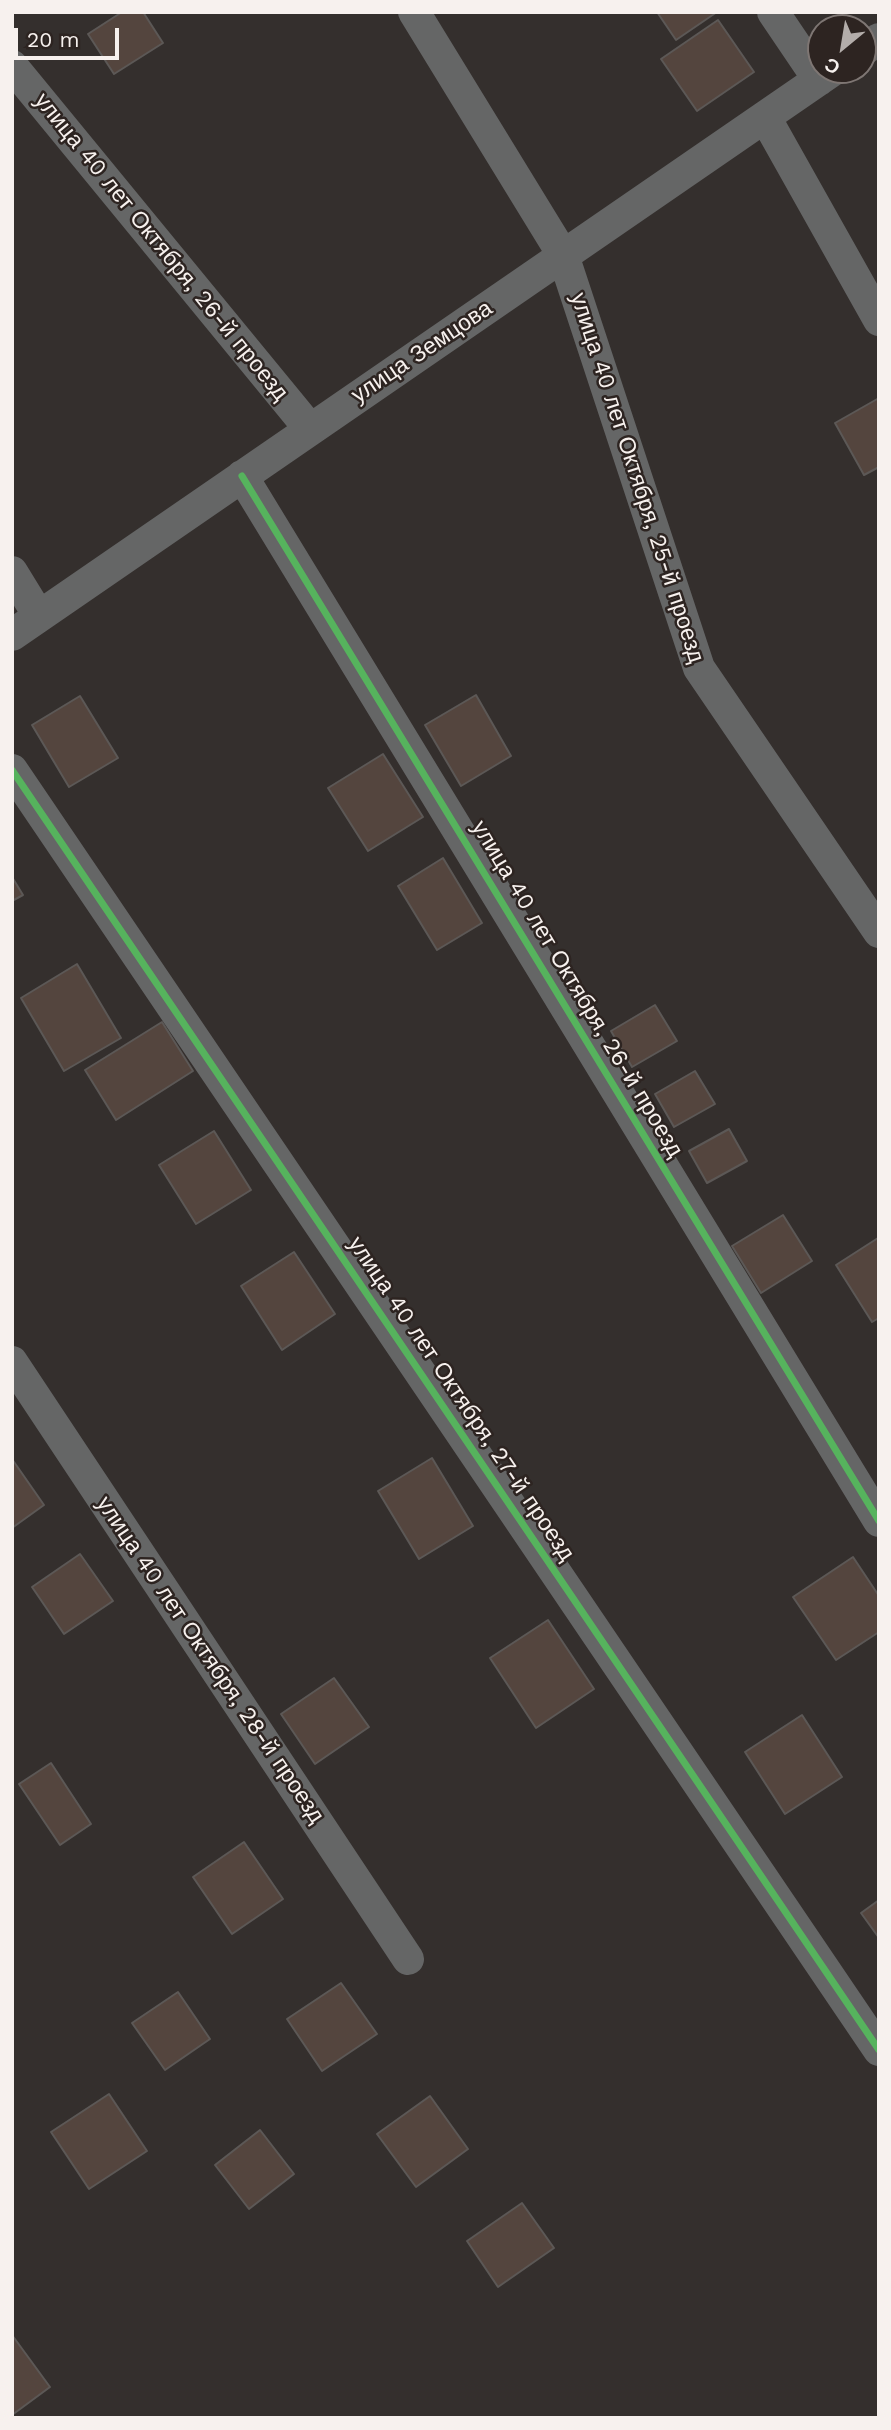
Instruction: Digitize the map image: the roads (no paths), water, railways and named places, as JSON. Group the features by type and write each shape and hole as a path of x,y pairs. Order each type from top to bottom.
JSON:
{"street":[{"name":"улица 40 лет Октября, 25-й проезд","path":"414,12 563,256 699,668 879,932"},
{"path":"773,12 807,52"},
{"name":"улица 40 лет Октября, 26-й проезд","path":"12,66 310,429"},
{"name":"улица Земцова","path":"12,635 813,84"},
{"path":"765,117 879,320"},
{"name":"улица 40 лет Октября, 26-й проезд","path":"242,476 879,1521"},
{"path":"12,572 39,616"},
{"name":"улица 40 лет Октября, 27-й проезд","path":"12,770 879,2050"},
{"name":"улица 40 лет Октября, 28-й проезд","path":"12,1362 408,1959"}]}
